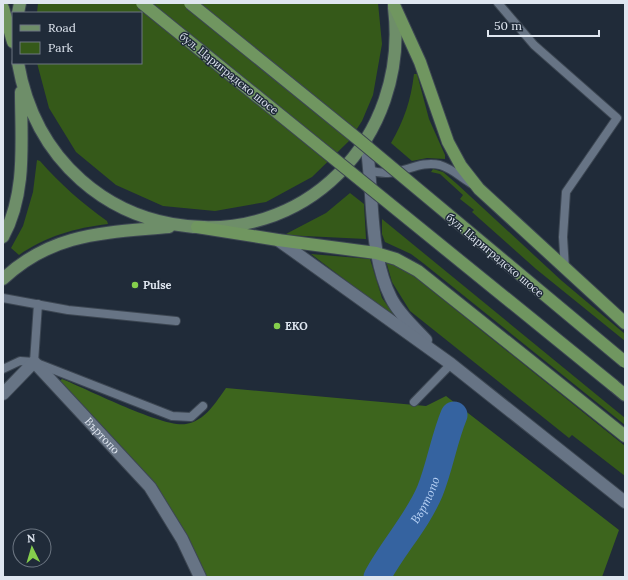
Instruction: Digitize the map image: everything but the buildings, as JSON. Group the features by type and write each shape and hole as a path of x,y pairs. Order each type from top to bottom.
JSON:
{"highway":[{"name":"бул. Цариградско шосе","path":"142,3 625,395"},
{"name":"бул. Цариградско шосе","path":"190,3 359,140 625,362"},
{"path":"394,4 422,68 448,142 461,166 479,189 625,323"},
{"path":"3,8 12,39"},
{"path":"197,227 278,240 376,253 396,259 418,271 625,436"}],"main road":[{"path":"18,64 28,104 39,128 53,150 70,170 89,187 110,202 158,221 184,226 222,227 270,217 292,207 314,195 351,162 366,142 383,109 392,83 396,55 397,27 394,4"},
{"path":"3,238 16,203 21,172 21,79"},
{"path":"3,279 28,260 48,248 71,239 98,234 184,226"}],"street":[{"path":"366,142 370,170 376,253 382,276 392,299 404,316 440,356"},
{"path":"278,240 451,364 625,502"},
{"path":"3,394 34,362"},
{"name":"Въртопо","path":"34,362 150,487 182,539 200,577"}],"lane":[{"path":"498,3 534,45 617,118 566,192 563,237 565,269"},
{"path":"370,170 379,174 394,173 426,164 441,165 479,189"},
{"path":"3,298 68,310 176,322"},
{"path":"34,362 38,304"},
{"path":"3,369 20,361 34,362 172,416 191,417 203,406"},
{"path":"414,402 451,364"}],"green space":[{"path":"38,3 378,3 382,44 373,95 362,121 349,141 312,177 266,202 215,211 163,206 116,185 76,152 49,108 37,64 142,64 142,12 37,12"},
{"path":"414,74 417,74 429,119 445,155 445,159 427,158 412,161 391,143 400,127 406,110"},
{"path":"37,160 40,161 55,178 72,193 107,221 108,224 61,234 29,248 19,255 11,248 23,226 33,192"},
{"path":"433,169 443,172 457,184 562,281 625,334 625,341 536,269 472,212 474,210 460,199 463,195 440,174 431,172"},
{"path":"350,193 364,204 366,239 284,235 326,213"},
{"path":"382,219 625,418 625,425 423,263 411,254 385,242 382,234"},
{"path":"311,254 370,259 382,298 398,320"},
{"path":"386,261 389,261 410,273 625,446 625,476 572,435 569,438 410,311 392,282"},
{"path":"62,379 125,407 175,424 186,424 199,419 209,410 226,388 426,406 446,396 619,530 602,577 200,577 150,487 56,384"}],"waterway":[{"name":"Въртопо","path":"377,577 425,502 430,491 447,433 454,415"}],"place":[{"name":"Pulse","path":"135,285"},
{"name":"EKO","path":"277,326"}]}
